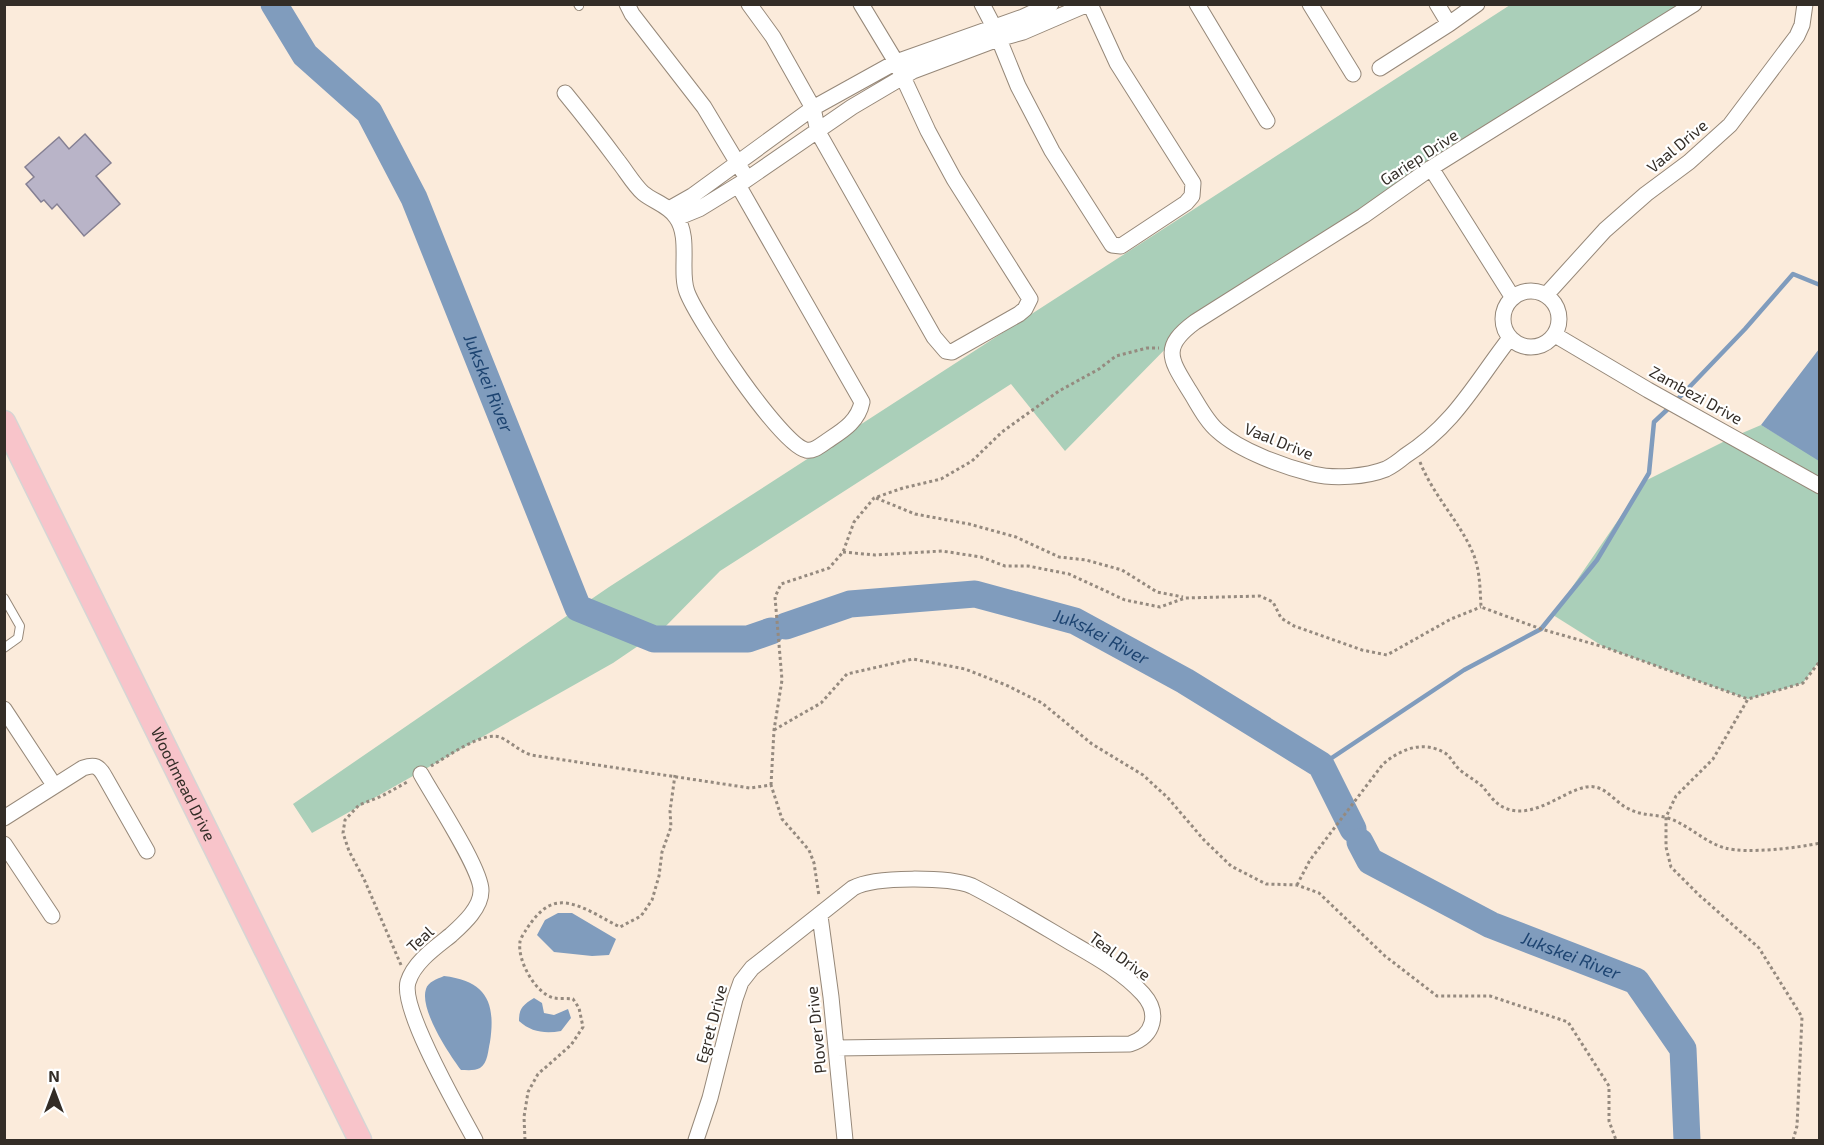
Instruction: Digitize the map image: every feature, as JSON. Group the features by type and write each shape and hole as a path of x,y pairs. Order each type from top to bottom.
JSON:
{"main road":[{"name":"Woodmead Drive","path":"6,418 360,1140"}],"street":[{"path":"566,93 642,192 673,213 682,236 686,290 703,323 751,395 795,444 806,450 814,449 854,421 862,402 743,182 738,163 704,107 632,14 627,4"},
{"path":"749,4 773,37 813,108 818,132 934,337 946,351 952,352 1019,314 1025,309 1030,299 954,179 896,62 861,4"},
{"path":"673,213 692,196 813,108 896,62 996,33 1023,33 1089,4 1118,63 1193,183 1192,196 1186,203 1121,246 1112,245 1052,151 1018,86 996,33 982,4"},
{"path":"673,213 699,209 743,182 852,107 903,77 1051,4"},
{"path":"1310,4 1353,74"},
{"path":"1437,4 1449,24"},
{"path":"1380,68 1478,4"},
{"name":"Gariep Drive","path":"1172,349 1181,333 1195,322 1363,216 1431,168 1694,4"},
{"name":"Vaal Drive","path":"1546,295 1628,208 1689,162 1730,124 1797,36 1802,25 1805,4"},
{"path":"1202,7 1268,121"},
{"path":"1431,168 1514,298"},
{"path":"1526,292 1533,292 1546,295 1552,300 1559,313 1560,321 1555,335 1548,342 1528,347 1510,338 1505,330 1504,313 1514,298 1526,292"},
{"name":"Zambezi Drive","path":"1555,335 1820,486"},
{"name":"Vaal Drive","path":"1172,349 1172,360 1176,369 1216,429 1234,443 1269,459 1315,475 1346,476 1384,469 1433,436 1460,407 1510,338"},
{"path":"4,709 54,785"},
{"path":"4,818 83,768 91,765 98,766 147,851"},
{"name":"Teal","path":"408,982 415,969 429,953 468,919 480,899 482,890 476,868 421,774"},
{"path":"4,843 52,915"},
{"name":"Teal Drive","path":"820,915 854,888 864,883 881,880 964,883 992,896 1102,961 1143,993 1151,1007 1152,1014 1152,1025 1148,1033 1144,1038 1130,1044 836,1048"},
{"name":"Plover Drive","path":"820,915 845,1140"},
{"name":"Egret Drive","path":"696,1140 703,1122 741,982 752,968 820,915"},
{"path":"408,982 416,1023 475,1140"}],"lane":[{"path":"4,598 20,626 18,638 4,648"}],"path":[{"path":"820,915 814,863 802,840 782,819 771,785 774,730 782,680 775,597 781,584 829,568 843,552 854,522 874,498 903,488 941,480 972,461 1002,432 1059,391 1099,369 1116,356 1147,348 1172,349"},
{"path":"1415,450 1426,478 1472,551 1478,571 1481,607"},
{"path":"874,498 915,514 969,524 1016,537 1059,557 1086,560 1122,570 1157,592 1185,598 1260,596 1273,602 1281,618 1294,626 1362,650 1387,655 1451,619 1481,607 1541,629 1604,647 1748,699 1803,683 1820,661"},
{"path":"843,552 875,555 942,551 981,557 1005,566 1028,566 1070,574 1125,600 1160,607 1185,598"},
{"path":"774,730 821,703 847,674 913,659 965,669 1006,685 1042,703 1092,744 1143,775 1168,798 1204,840 1231,866 1266,884 1297,885 1319,893 1384,956 1437,996 1490,996 1568,1022 1609,1086 1609,1121 1616,1140"},
{"path":"1748,699 1713,759 1676,796 1666,817 1666,847 1671,867 1758,948 1802,1017 1797,1126 1792,1140"},
{"path":"408,982 364,879 349,852 343,833 345,820 359,805 382,796 473,742 494,735 502,738 517,750 531,755 750,788 771,785"},
{"path":"1297,885 1310,860 1383,764 1393,755 1408,748 1421,746 1434,748 1447,754 1458,769 1506,809 1540,808 1589,786 1598,787 1627,809 1644,815 1666,817 1689,827 1724,848 1778,849 1820,843"},
{"path":"525,1140 524,1117 528,1092 538,1074 571,1045 583,1027 579,1008 573,999 553,998 540,990 527,973 522,961 519,942 532,920 544,907 564,903 585,909 621,927 641,916 652,900 671,827 670,811 675,775"}],"green space":[{"path":"1510,5 1693,5 1181,333 1065,451 1011,384 720,571 663,629 613,663 312,833 293,804 609,587"},
{"path":"1761,425 1819,459 1819,661 1803,683 1748,699 1604,647 1553,615 1645,481"}],"water":[{"path":"1819,349 1819,461 1761,425"},
{"path":"558,913 572,913 616,939 609,955 592,956 554,952 537,935 545,920"},
{"path":"444,976 470,983 479,989 489,1005 490,1042 486,1060 478,1069 461,1070 443,1043 431,1019 425,998 426,989 431,983"},
{"path":"534,998 542,1003 544,1013 554,1015 568,1009 571,1018 561,1031 538,1031 528,1028 519,1021 522,1007"}],"building":[{"path":"85,134 111,163 96,176 120,204 84,236 57,204 52,209 44,200 41,202 26,184 34,177 25,167 59,137 69,149"}],"waterway":[{"name":"Jukskei River","path":"274,4 305,55 369,112 414,198 578,608 654,639 748,639 771,631"},
{"path":"1676,401 1745,329 1793,274 1820,285"},
{"path":"1321,765 1464,670 1541,629 1597,560 1649,473 1654,422 1670,407"},
{"name":"Jukskei River","path":"786,626 850,604 975,594 1075,621 1185,681 1321,765 1353,829"},
{"name":"Jukskei River","path":"1360,842 1370,861 1491,925 1636,981 1683,1049 1687,1140"}]}
